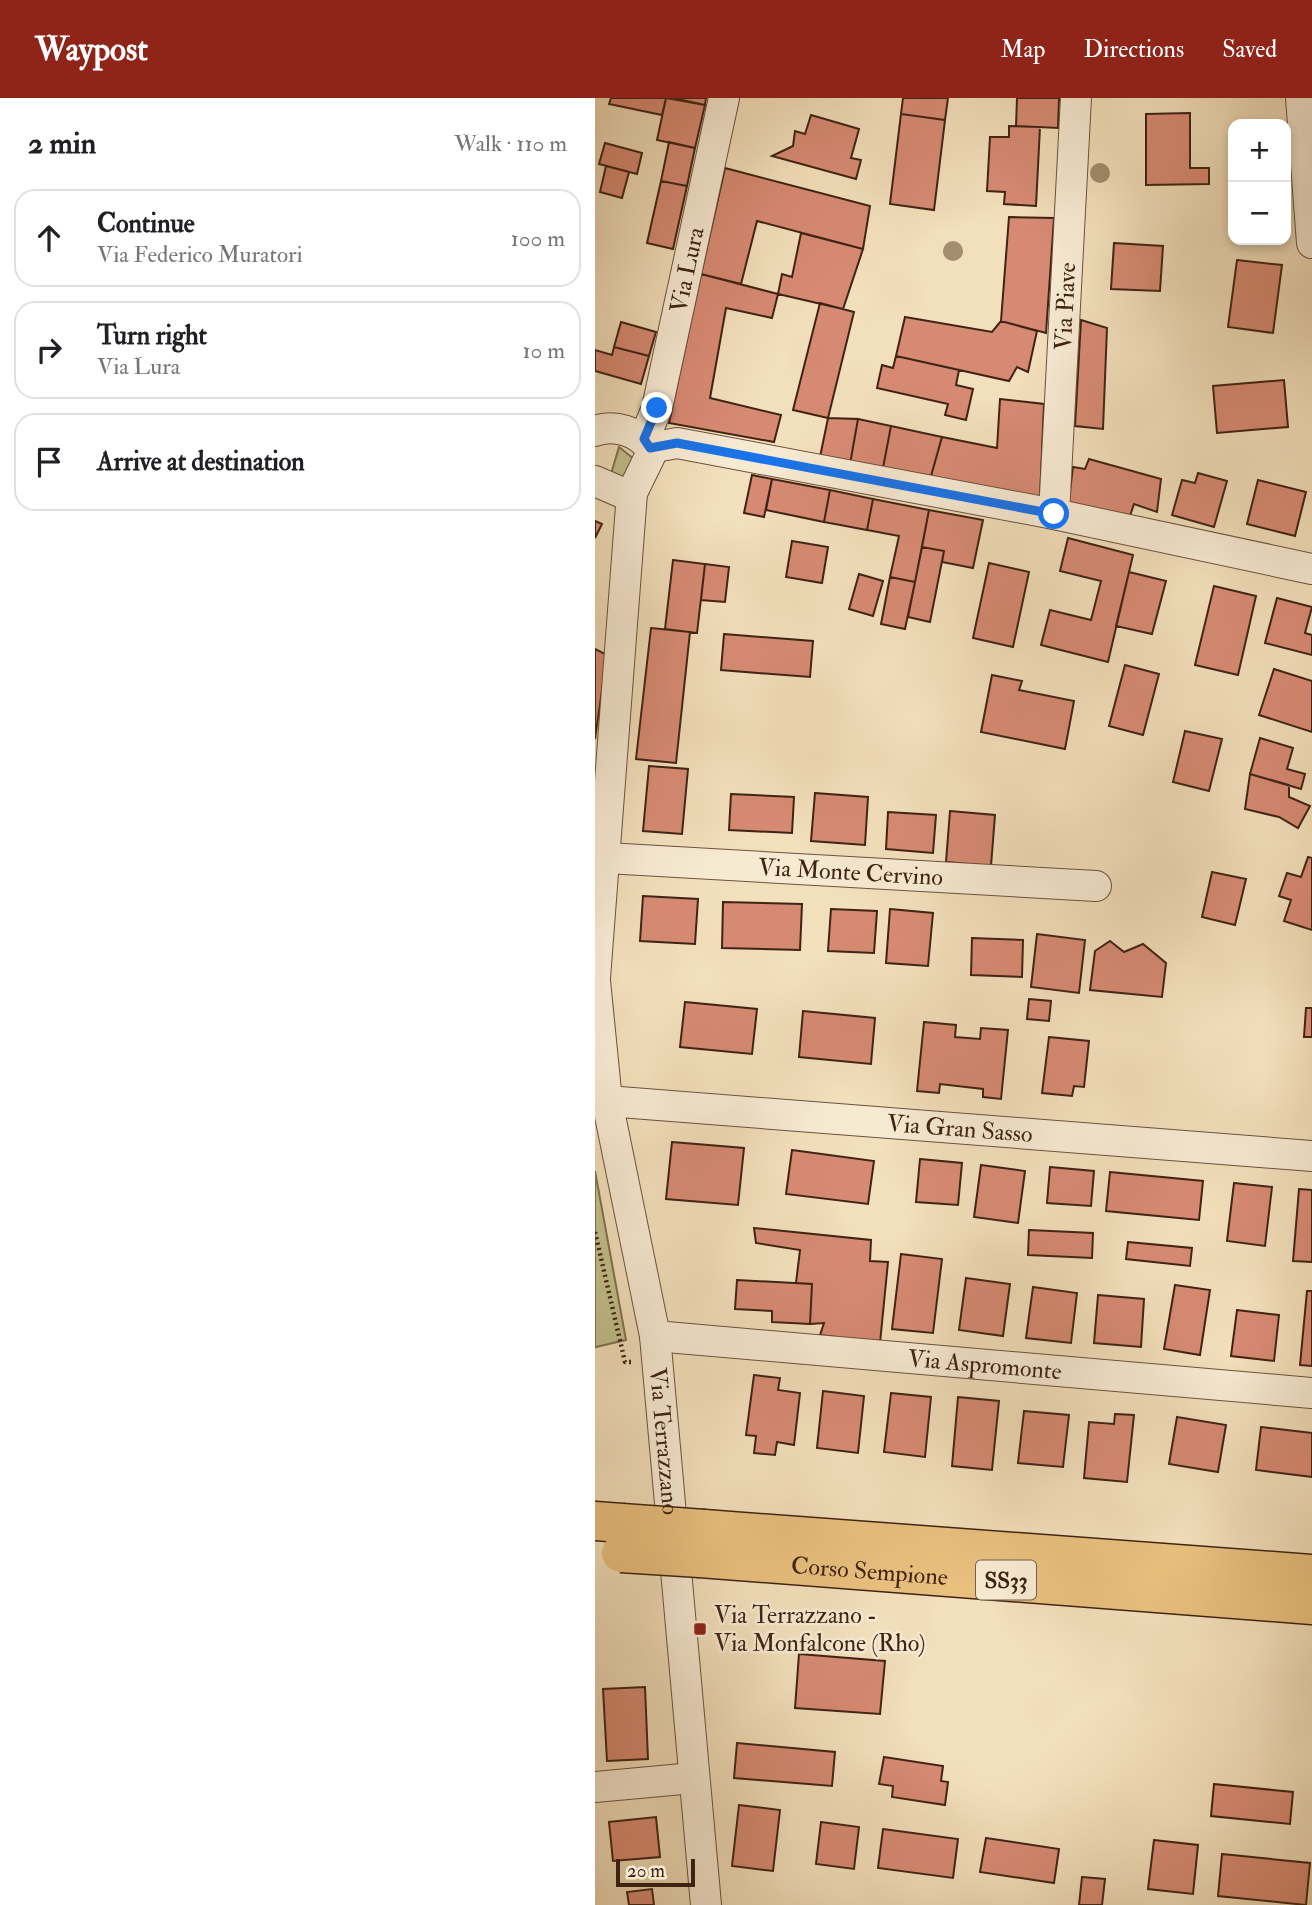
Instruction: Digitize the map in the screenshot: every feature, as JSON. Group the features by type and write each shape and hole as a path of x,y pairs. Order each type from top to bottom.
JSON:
{"highway":[{"name":"Corso Sempione","path":"608,1537 1312,1574"},
{"name":"Corso Sempione","path":"702,1544 1312,1605"}],"street":[{"name":"Via Lura","path":"632,493 650,456 647,444 724,98"},
{"name":"Via Piave","path":"1054,514 1076,98"},
{"path":"1301,98 1312,243"},
{"path":"600,424 647,444 677,443 1054,514 1312,569"},
{"path":"595,481 625,494 632,493"},
{"name":"Via Terrazzano","path":"632,493 604,755 606,858 595,979 607,1101 657,1348 706,1905"},
{"name":"Via Monte Cervino","path":"606,858 1096,886"},
{"name":"Via Gran Sasso","path":"607,1101 1312,1156"},
{"name":"Via Aspromonte","path":"657,1348 1312,1393"},
{"path":"595,1787 693,1778"}],"path":[{"path":"595,1231 625,1362 657,1348"}],"shaded area":[{"path":"619,447 634,459 627,479 611,474"},
{"path":"595,1171 626,1340 596,1347 595,1347"}],"building":[{"path":"611,98 666,98 662,115 609,104"},
{"path":"666,98 705,105 695,148 657,140"},
{"path":"673,98 706,98 705,105"},
{"path":"903,98 948,98 945,120 901,114"},
{"path":"1017,98 1059,98 1058,128 1016,126"},
{"path":"1190,113 1190,168 1209,168 1209,184 1146,185 1146,114"},
{"path":"901,114 945,120 934,210 890,204"},
{"path":"811,115 859,129 851,158 861,160 856,179 772,156 793,146 795,131 805,134"},
{"path":"1009,126 1040,127 1036,206 1004,204 1005,192 987,191 990,137 1009,137"},
{"path":"669,142 695,148 687,186 661,181"},
{"path":"605,143 642,153 637,174 599,164"},
{"path":"606,166 629,172 622,198 600,192"},
{"path":"725,168 870,206 863,249 757,221 741,284 701,274"},
{"path":"661,181 687,186 673,249 647,243"},
{"path":"1009,217 1054,218 1046,333 1001,321"},
{"path":"801,233 863,249 843,309 778,294 782,274 792,277"},
{"path":"1114,243 1163,246 1160,291 1111,289"},
{"path":"1237,260 1282,265 1273,333 1228,327"},
{"path":"701,274 778,294 772,318 726,308 710,398 781,415 774,442 669,423"},
{"path":"820,303 854,312 828,418 793,410"},
{"path":"905,317 992,332 1001,321 1037,331 1028,372 1017,367 1009,381 896,356"},
{"path":"1081,320 1107,328 1103,429 1075,426"},
{"path":"621,322 656,332 649,356 614,347"},
{"path":"614,347 649,356 641,384 595,371 595,350 612,355"},
{"path":"896,356 959,370 956,385 973,389 966,420 945,415 948,404 877,388 882,365 893,368"},
{"path":"1284,380 1288,427 1217,433 1213,386"},
{"path":"1000,399 1044,404 1040,499 931,476 942,437 997,448"},
{"path":"828,418 858,419 850,464 820,457"},
{"path":"858,419 891,426 883,468 850,464"},
{"path":"891,426 942,437 931,476 883,468"},
{"path":"1089,459 1161,479 1157,512 1134,504 1130,516 1068,506 1073,467 1085,469"},
{"path":"1198,473 1227,481 1214,527 1172,515 1182,480 1195,483"},
{"path":"752,475 772,479 764,517 744,513"},
{"path":"772,479 830,490 824,522 766,510"},
{"path":"1258,480 1306,492 1295,536 1247,524"},
{"path":"830,490 873,499 867,530 824,522"},
{"path":"873,499 929,510 915,582 890,577 899,536 867,530"},
{"path":"929,510 983,520 973,568 942,562 944,551 922,547"},
{"path":"595,521 602,524 595,538"},
{"path":"1068,538 1133,555 1108,662 1041,645 1050,610 1091,620 1101,581 1060,571"},
{"path":"792,541 828,547 822,583 786,577"},
{"path":"922,547 944,551 930,622 908,617"},
{"path":"673,560 705,564 697,633 665,629"},
{"path":"989,563 1029,572 1013,647 973,638"},
{"path":"705,564 729,567 725,602 701,600"},
{"path":"1129,572 1166,581 1152,634 1116,626"},
{"path":"859,574 883,581 873,616 849,609"},
{"path":"890,577 915,582 905,629 881,624"},
{"path":"1214,586 1256,596 1238,675 1195,665"},
{"path":"1277,598 1312,607 1305,633 1312,635 1312,655 1265,643"},
{"path":"651,628 690,632 676,763 636,759"},
{"path":"724,634 813,641 810,677 721,670"},
{"path":"595,649 607,655 595,739"},
{"path":"1125,665 1159,674 1143,735 1109,726"},
{"path":"1274,669 1312,681 1312,732 1259,715"},
{"path":"992,675 1022,681 1019,690 1074,701 1065,749 981,732"},
{"path":"1185,731 1222,739 1209,791 1173,782"},
{"path":"1260,738 1293,748 1287,769 1305,774 1301,789 1250,774"},
{"path":"649,766 688,769 682,834 643,831"},
{"path":"1250,774 1289,785 1289,797 1310,806 1298,828 1279,817 1245,809"},
{"path":"815,793 868,797 865,845 811,841"},
{"path":"731,794 794,797 792,833 729,830"},
{"path":"950,811 995,815 991,866 946,862"},
{"path":"888,812 936,815 933,853 886,849"},
{"path":"1308,857 1312,858 1312,930 1284,921 1291,900 1279,896 1287,873 1301,877"},
{"path":"1212,872 1246,879 1235,925 1202,917"},
{"path":"643,896 698,899 695,944 640,941"},
{"path":"723,902 802,904 800,950 722,948"},
{"path":"831,909 877,911 874,953 828,951"},
{"path":"890,909 933,913 928,966 886,963"},
{"path":"1037,934 1085,940 1079,993 1031,987"},
{"path":"972,938 1023,940 1022,977 971,975"},
{"path":"1110,941 1124,952 1143,944 1166,963 1162,997 1090,990 1095,951"},
{"path":"1029,999 1051,1001 1049,1021 1027,1019"},
{"path":"685,1002 757,1009 752,1054 680,1047"},
{"path":"1306,1008 1312,1008 1312,1037 1304,1037"},
{"path":"803,1011 875,1018 871,1064 799,1057"},
{"path":"924,1022 956,1025 955,1037 980,1039 981,1028 1008,1030 1001,1099 983,1097 983,1089 940,1084 939,1093 917,1091"},
{"path":"1049,1037 1089,1041 1084,1087 1074,1086 1072,1096 1042,1093"},
{"path":"672,1142 744,1148 738,1205 666,1199"},
{"path":"792,1150 874,1161 868,1204 786,1194"},
{"path":"920,1159 962,1163 958,1205 916,1202"},
{"path":"981,1165 1025,1171 1018,1223 974,1217"},
{"path":"1050,1167 1094,1171 1091,1206 1047,1203"},
{"path":"1110,1172 1203,1181 1199,1220 1106,1211"},
{"path":"1234,1183 1272,1187 1265,1246 1227,1241"},
{"path":"1299,1189 1312,1190 1312,1262 1293,1261"},
{"path":"754,1228 871,1240 870,1261 888,1262 880,1343 820,1335 824,1323 810,1324 812,1284 796,1283 800,1250 756,1243"},
{"path":"1029,1230 1093,1233 1092,1258 1028,1255"},
{"path":"1128,1242 1192,1248 1190,1266 1126,1259"},
{"path":"901,1254 942,1259 933,1333 892,1329"},
{"path":"966,1278 1010,1284 1003,1336 959,1330"},
{"path":"737,1280 812,1284 810,1324 772,1322 772,1311 735,1309"},
{"path":"1175,1285 1210,1290 1200,1355 1164,1349"},
{"path":"1033,1287 1077,1293 1071,1343 1026,1338"},
{"path":"1307,1291 1312,1291 1312,1366 1300,1365"},
{"path":"1098,1295 1144,1299 1141,1347 1094,1343"},
{"path":"1237,1310 1279,1315 1274,1361 1231,1356"},
{"path":"754,1375 780,1378 778,1390 800,1393 794,1445 777,1442 775,1455 754,1453 756,1436 746,1435"},
{"path":"823,1391 864,1396 858,1453 817,1448"},
{"path":"891,1393 931,1397 925,1457 884,1452"},
{"path":"958,1397 999,1401 992,1470 952,1466"},
{"path":"1024,1411 1069,1415 1063,1467 1018,1463"},
{"path":"1115,1414 1134,1415 1127,1482 1084,1478 1089,1422 1114,1424"},
{"path":"1177,1417 1226,1425 1218,1472 1169,1464"},
{"path":"1261,1427 1312,1433 1312,1477 1256,1470"},
{"path":"799,1654 885,1661 880,1714 795,1708"},
{"path":"645,1687 648,1759 607,1761 603,1689"},
{"path":"737,1743 835,1752 832,1786 734,1778"},
{"path":"884,1757 943,1766 941,1781 948,1782 945,1805 892,1797 893,1786 879,1784"},
{"path":"1214,1784 1293,1792 1290,1824 1211,1816"},
{"path":"739,1805 780,1810 773,1871 732,1866"},
{"path":"656,1817 660,1857 613,1861 609,1822"},
{"path":"821,1822 859,1827 854,1869 816,1864"},
{"path":"883,1829 958,1839 953,1878 878,1868"},
{"path":"986,1838 1059,1849 1054,1883 980,1872"},
{"path":"1154,1840 1198,1845 1193,1894 1148,1889"},
{"path":"1222,1854 1310,1863 1306,1905 1218,1896"},
{"path":"1082,1877 1105,1879 1102,1905 1079,1905"},
{"path":"652,1889 654,1905 629,1905 627,1892"}],"place":[{"name":"Via Terrazzano - Via Monfalcone (Rho)","path":"700,1629"}],"route":[{"path":"657,408 644,439 650,448 677,443 1054,514"}]}
